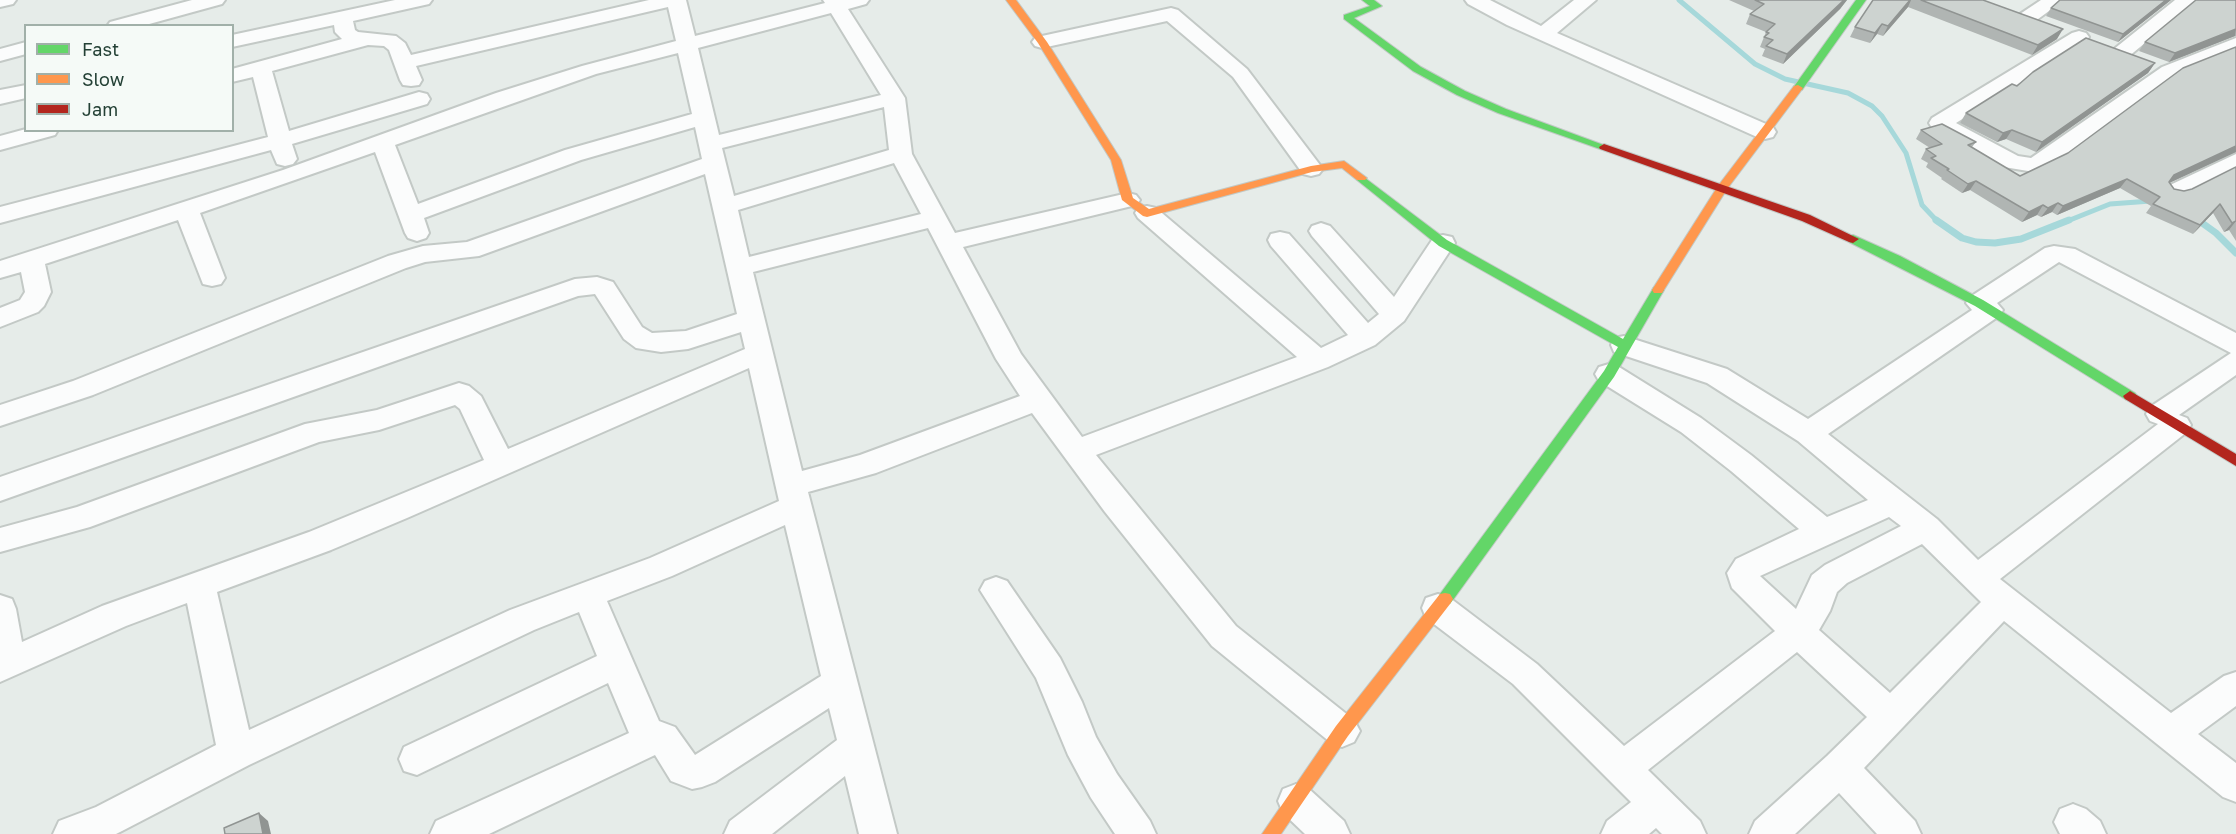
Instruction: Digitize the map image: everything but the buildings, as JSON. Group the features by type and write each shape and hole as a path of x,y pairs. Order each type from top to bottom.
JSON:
{"street":[{"path":"0,1 6,0"},
{"path":"125,24 215,0"},
{"path":"234,41 422,0"},
{"path":"403,63 675,0 878,834"},
{"path":"1011,0 1042,42 1116,160 1137,207 1318,360"},
{"path":"1367,0 1377,6 1347,17 1417,69 1461,93 1502,111 1806,218 1896,259 1984,307 2236,461"},
{"path":"1475,0 1543,34 1765,132"},
{"path":"1543,34 1586,0"},
{"path":"1271,834 1342,732 1438,608 1609,374 1624,345 1722,188 1812,70 1861,0"},
{"path":"2027,18 2054,0"},
{"path":"2121,53 2187,0"},
{"path":"0,270 291,175 504,98 589,70 843,2 894,98 901,154 1010,359 1116,504 1224,636 1342,732"},
{"path":"2006,11 2153,65"},
{"path":"1042,42 1171,14 1240,73 1311,169"},
{"path":"342,16 345,32 353,38 389,40 398,47 431,125"},
{"path":"2079,37 1940,123 2012,162 2034,165 2048,158 2153,65 2236,44"},
{"path":"234,75 370,38"},
{"path":"0,55 24,49"},
{"path":"261,68 279,141 291,175"},
{"path":"0,97 24,91"},
{"path":"410,215 573,155 711,141 894,98"},
{"path":"0,215 279,141 419,99"},
{"path":"0,143 40,132"},
{"path":"0,416 83,388 397,262 423,254 470,250 711,141"},
{"path":"383,142 423,254"},
{"path":"726,206 901,154"},
{"path":"2175,191 2236,161"},
{"path":"948,243 1344,164 1443,243 1624,345 1717,376 1808,432 1892,503 1926,528 1989,590 2236,785"},
{"path":"186,209 212,278"},
{"path":"740,267 937,218"},
{"path":"1321,231 1395,315"},
{"path":"1280,240 1366,338"},
{"path":"1078,450 1318,360 1366,338 1395,315 1443,243"},
{"path":"1808,432 1984,307 2054,254 2066,255 2236,345"},
{"path":"0,318 29,306 35,300 38,292 32,260"},
{"path":"0,489 586,286 597,285 604,288 633,333 646,341 661,343 688,340 752,319"},
{"path":"0,609 4,665 114,616 320,541 760,353"},
{"path":"1768,834 1840,768 1890,716 1989,590 2168,420 2236,361"},
{"path":"1609,374 1691,426 1741,463 1823,532"},
{"path":"0,540 78,518 146,495 315,432 401,414 459,393 471,403 501,465"},
{"path":"72,834 112,826 236,753 522,620 661,567 794,496 866,465 1038,399"},
{"path":"1890,716 1749,587 1743,579 1743,573 1747,568 1823,532 1892,503"},
{"path":"1623,768 1798,632 1814,610 1823,584 1836,574 1926,528"},
{"path":"199,585 236,753"},
{"path":"996,590 1048,668 1065,702 1081,744 1104,786 1137,834"},
{"path":"588,594 649,739"},
{"path":"1438,608 1525,674 1623,768 1687,834"},
{"path":"417,759 617,663"},
{"path":"449,834 649,739 663,738 684,769 692,772 702,770 840,682"},
{"path":"2171,732 2236,687"},
{"path":"743,834 856,746"},
{"path":"1840,768 1902,834"},
{"path":"1296,801 1331,834"},
{"path":"1620,834 1658,804"}],"waterway":[{"path":"1679,0 1755,64 1785,79 1848,93 1872,106 1882,116 1906,153 1922,205 1936,220"},
{"path":"2065,222 2110,204 2151,201"},
{"path":"2197,219 2201,222"},
{"path":"1936,220 1962,238 1976,242 1995,243 2021,239 2069,220"},
{"path":"2198,220 2216,233 2236,253"}],"traffic: fast":[{"path":"1367,0 1377,6 1347,17 1417,69 1461,93 1502,111 1604,147"},
{"path":"1798,88 1861,0"},
{"path":"1361,178 1443,243 1624,345"},
{"path":"1853,239 1979,303 2130,396"},
{"path":"1445,599 1609,374 1658,290"}],"traffic: slow":[{"path":"1011,0 1042,42 1116,160 1128,200 1147,213 1311,169 1344,164 1361,178"},
{"path":"1658,290 1722,188 1798,88"},
{"path":"1271,834 1342,731 1445,599"}],"traffic: jam":[{"path":"1604,147 1806,218 1853,239"},
{"path":"2130,396 2236,461"}]}
